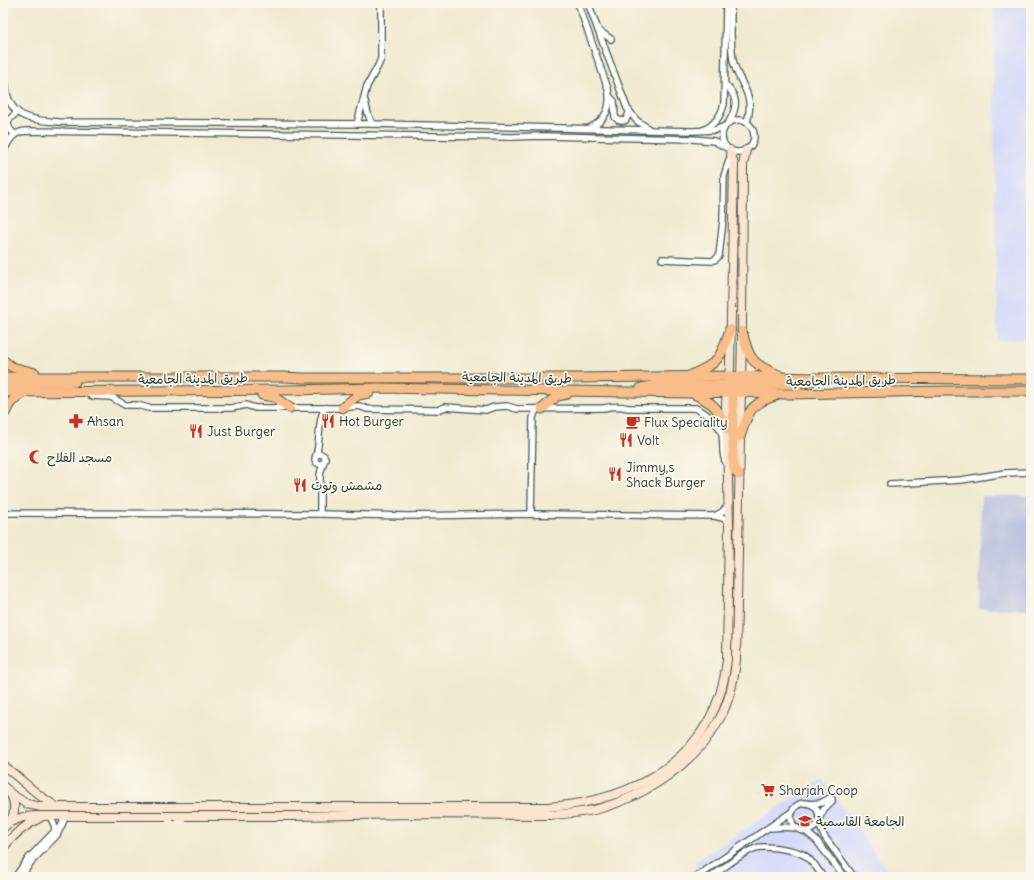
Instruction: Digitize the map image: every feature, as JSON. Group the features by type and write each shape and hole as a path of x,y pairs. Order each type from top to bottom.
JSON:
{"main road":[{"path":"3,828 10,822 30,816 294,816 413,814 549,815 581,812 616,803 641,792 667,776 692,755 712,731 720,718 729,697 734,678 736,660 740,438 730,329 734,165 730,150"},
{"path":"3,785 20,801 41,807 548,807 586,803 626,791 648,780 663,770 687,750 703,729 718,701 724,684 727,660 729,523 726,429 742,331 743,165 746,150"},
{"path":"685,377 708,368 716,361 722,352 730,329"},
{"path":"742,331 748,352 755,363 764,369 784,377"},
{"path":"3,360 12,367 32,372 39,376"},
{"name":"طريق المدينة الجامعية","path":"3,377 685,377 785,394 1031,391"},
{"name":"طريق المدينة الجامعية","path":"3,392 25,393 379,388 690,393 784,377 1031,379"},
{"path":"3,384 68,383 75,382 82,378"},
{"path":"632,391 657,385 803,384 817,378"},
{"path":"734,385 733,461 734,469 739,475"},
{"path":"342,408 358,395 371,392 379,388"},
{"path":"250,390 259,394 274,397 290,408"},
{"path":"540,409 557,396 576,390"},
{"path":"3,416 16,397 25,393"},
{"path":"690,393 716,407 726,429"},
{"path":"740,438 748,415 755,405 766,399 785,394"},
{"path":"3,765 56,807"},
{"path":"10,822 14,811 14,799 11,794"},
{"path":"3,848 22,828 47,816"}],"street":[{"path":"357,124 365,94 380,59 381,3"},
{"path":"578,3 610,97 605,116 598,123 588,128"},
{"path":"588,3 629,112 638,123 652,130"},
{"path":"701,131 714,124 721,114 724,104 726,3"},
{"path":"731,3 732,54 735,67 748,94 750,102 750,112 747,122"},
{"path":"598,30 611,39"},
{"path":"3,69 7,95 12,105 25,118 32,120 59,122 372,124 701,131 715,130 740,119 752,126 755,136 752,146 746,150 736,152 714,141 704,140 541,136 203,134 73,130 23,131 14,134 7,143 3,153"},
{"path":"725,84 732,93 736,102 735,112 727,124 722,136 723,142 730,150"},
{"path":"365,94 366,109 372,124"},
{"path":"610,97 614,101 615,117 618,120 626,120 629,112"},
{"path":"14,134 9,128 8,122 10,118 18,112"},
{"path":"541,127 541,136"},
{"path":"662,259 712,260 719,256 723,220 724,176 730,150"},
{"path":"84,392 92,396 111,397 124,405 136,405 148,408 230,408 244,406 255,408 342,408 359,406 369,409 438,410 444,407 486,410 494,407 507,406 515,409 604,408 610,406 628,408 695,408 703,411 722,431 724,458 727,464"},
{"path":"313,408 318,414 320,421"},
{"path":"320,475 314,459 319,454 320,421 326,408"},
{"path":"526,409 533,421"},
{"path":"531,514 533,421 534,414 540,409"},
{"path":"319,454 325,457 320,475 320,514"},
{"path":"316,463 323,463"},
{"path":"890,484 961,480 1005,473 1031,472"},
{"path":"715,516 728,506"},
{"path":"5,513 320,514 408,516 531,514 715,516 729,523"},
{"path":"696,877 793,811 796,807 802,804 821,803 830,798 832,799 832,801 824,809 813,828 805,831"},
{"path":"810,804 817,810 824,836 854,877"},
{"path":"793,811 791,816 792,822 797,828"},
{"path":"15,877 24,863 54,832 55,827 47,816"},
{"path":"21,877 31,862 57,836 66,816"},
{"path":"767,829 782,827 797,828 805,831 818,841 844,877"},
{"path":"711,877 744,854 758,848 774,848 805,856 823,877"}],"shaded area":[{"path":"993,3 1031,3 1031,339 997,341"},
{"path":"981,496 1031,496 1031,609 979,609"},
{"name":"الجامعة القاسمية","path":"822,779 892,877 681,877 698,866 695,862"}],"green space":[{"path":"3,791 9,806 6,817 3,821"}],"place":[{"name":"Ahsan","path":"76,421"},
{"name":"Hot Burger","path":"328,421"},
{"name":"Flux Speciality","path":"633,422"},
{"name":"Just Burger","path":"196,431"},
{"name":"Volt","path":"626,440"},
{"name":"مسجد الفلاح","path":"36,457"},
{"name":"Jimmy,s Shack Burger","path":"615,474"},
{"name":"مشمش وتوت","path":"300,485"},
{"name":"Sharjah Coop","path":"768,790"},
{"name":"الجامعة القاسمية","path":"805,821"}]}
